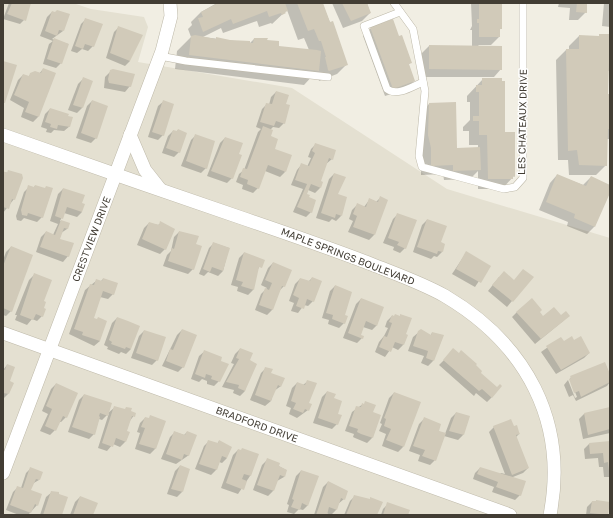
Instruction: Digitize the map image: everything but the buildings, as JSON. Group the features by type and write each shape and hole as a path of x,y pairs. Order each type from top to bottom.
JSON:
{"street":[{"name":"CRESTVIEW DRIVE","path":"3,473 48,349 160,56 167,36 171,16 170,3"},
{"name":"MAPLE SPRINGS BOULEVARD","path":"3,135 315,242 413,280 444,296 481,323 518,360 539,395 554,444 554,494 550,515"},
{"path":"130,135 145,170 160,190"},
{"name":"BRADFORD DRIVE","path":"3,333 510,515"}],"lane":[{"name":"LES CHATEAUX DRIVE","path":"394,3 413,29 425,91 419,156 422,167 504,188 515,187 523,178 523,3"},
{"path":"400,12 364,26 387,89 390,92 400,91 423,82"},
{"path":"160,56 186,61 328,77"}],"shaded area":[{"path":"3,3 73,3 91,9 144,17 148,27 138,62 292,88 447,189 610,238 610,515 3,515"}]}
